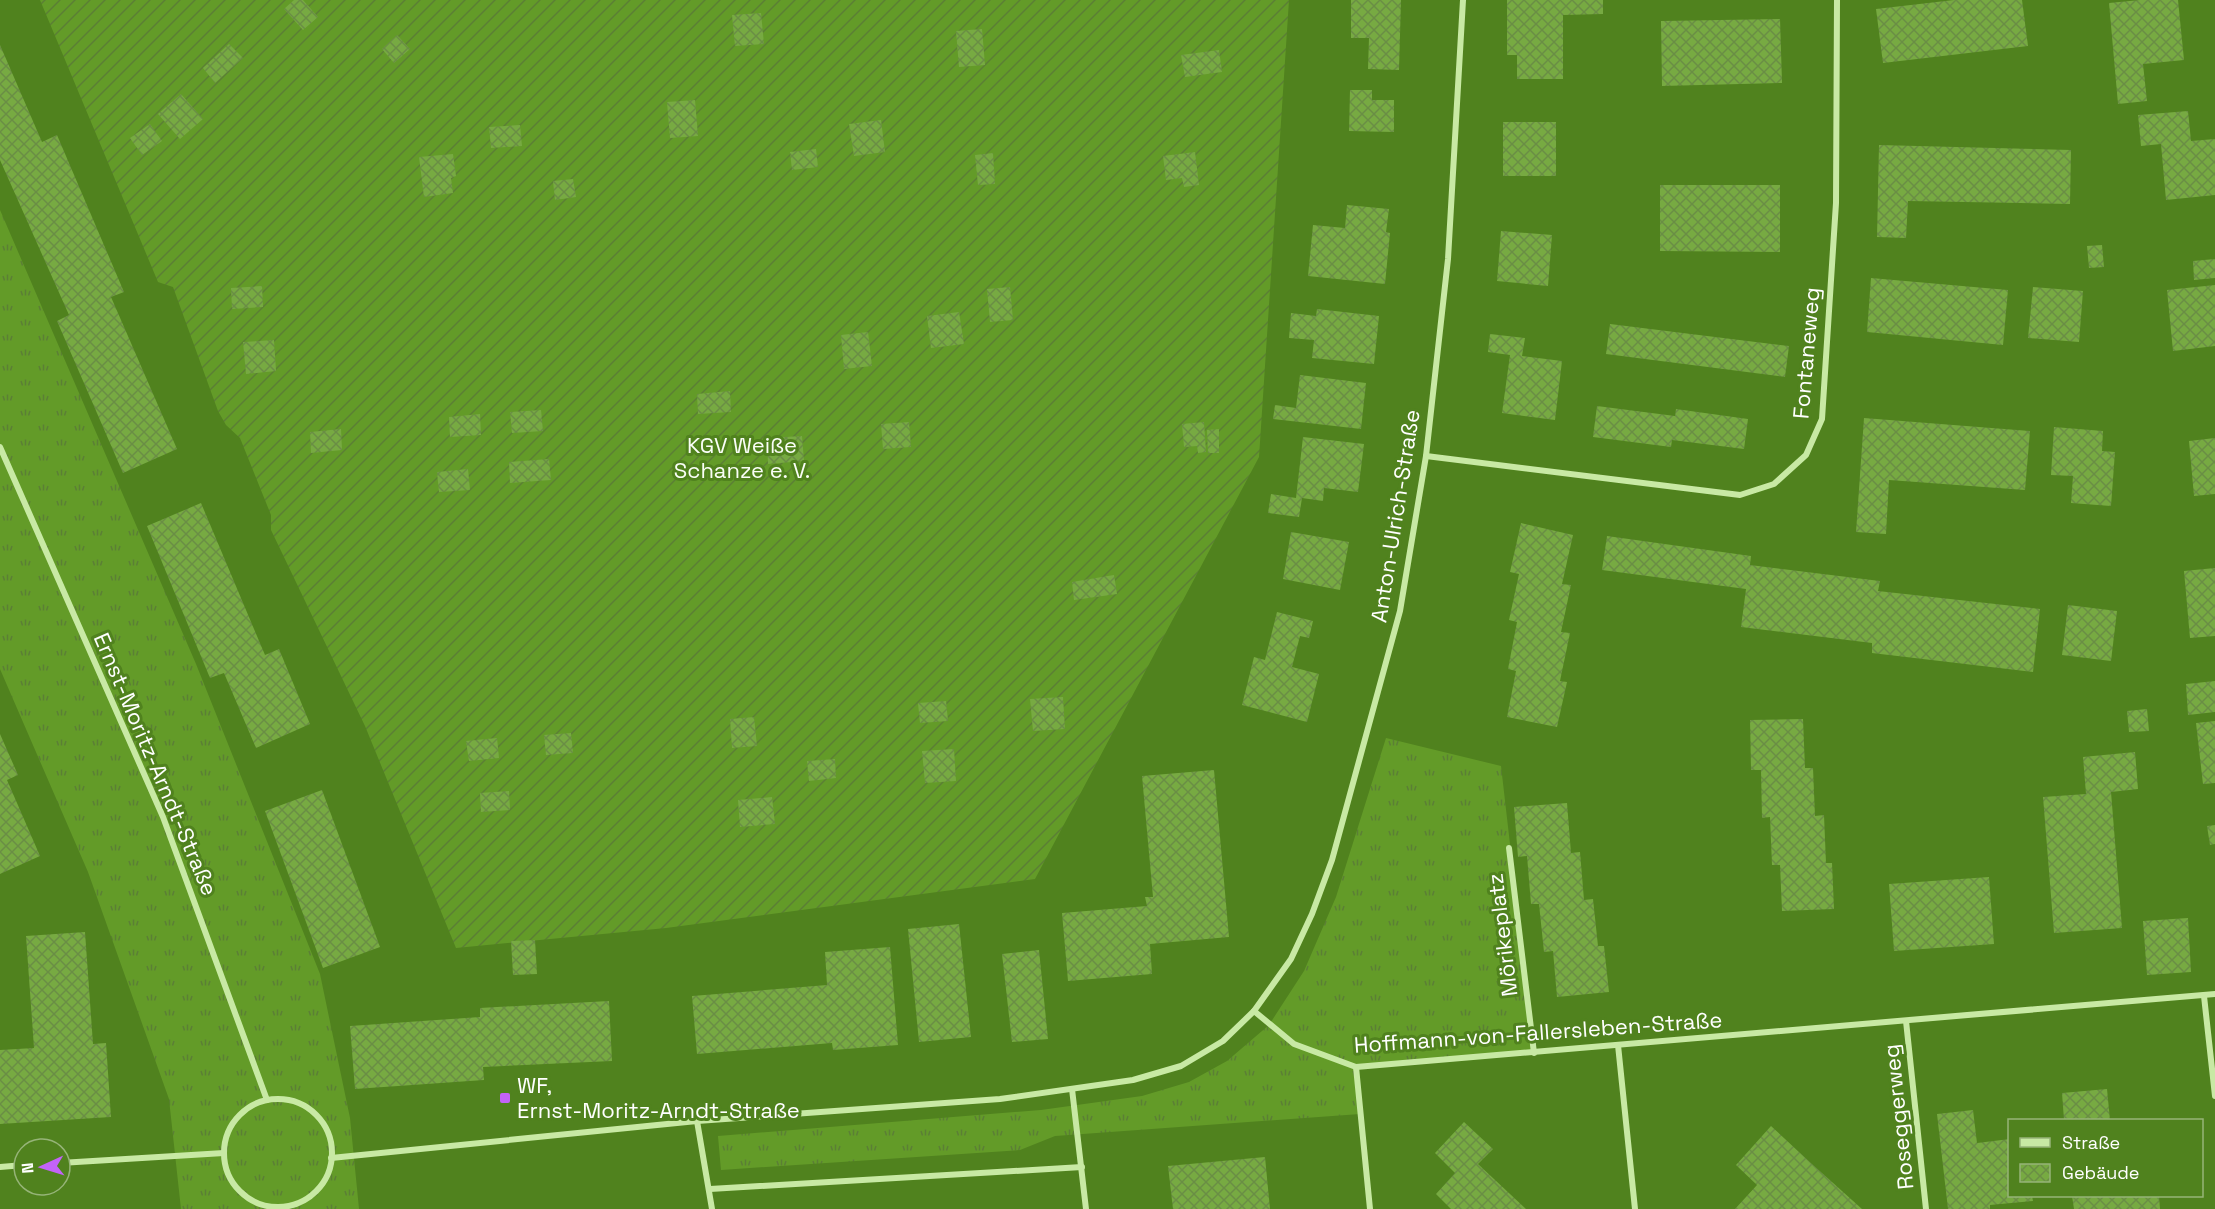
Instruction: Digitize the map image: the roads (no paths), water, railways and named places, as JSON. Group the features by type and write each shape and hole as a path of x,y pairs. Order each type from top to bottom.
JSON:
{"street":[{"name":"Anton-Ulrich-Straße","path":"1254,1011 1291,960 1312,914 1332,860 1400,610 1426,456 1448,259 1463,0"},
{"name":"Fontaneweg","path":"1426,456 1740,495 1774,484 1806,455 1822,419 1836,202 1837,0"},
{"name":"Ernst-Moritz-Arndt-Straße","path":"0,447 163,817 267,1101"},
{"name":"Mörikeplatz","path":"1509,848 1534,1053"},
{"name":"Hoffmann-von-Fallersleben-Straße","path":"1254,1011 1294,1044 1356,1067 2215,994"},
{"path":"2204,996 2215,1096"},
{"path":"332,1158 697,1121 1000,1099 1133,1080 1181,1066 1223,1041 1254,1011"},
{"name":"Roseggerweg","path":"1906,1021 1926,1209"},
{"path":"1618,1045 1635,1209"},
{"path":"1356,1067 1370,1209"},
{"path":"1072,1089 1086,1209"},
{"path":"267,1101 295,1102 314,1113 326,1130 331,1144 332,1158 327,1176 317,1191 303,1202 285,1208 262,1205 242,1194 232,1183 226,1168 224,1153 226,1138 232,1125 253,1105 267,1101"},
{"path":"697,1121 712,1209"},
{"path":"72,1162 224,1153"},
{"path":"710,1188 1082,1167"}],"place":[{"name":"WF, Ernst-Moritz-Arndt-Straße","path":"505,1098"}],"park label":[{"name":"KGV Weiße Schanze e. V.","path":"742,458"}]}
